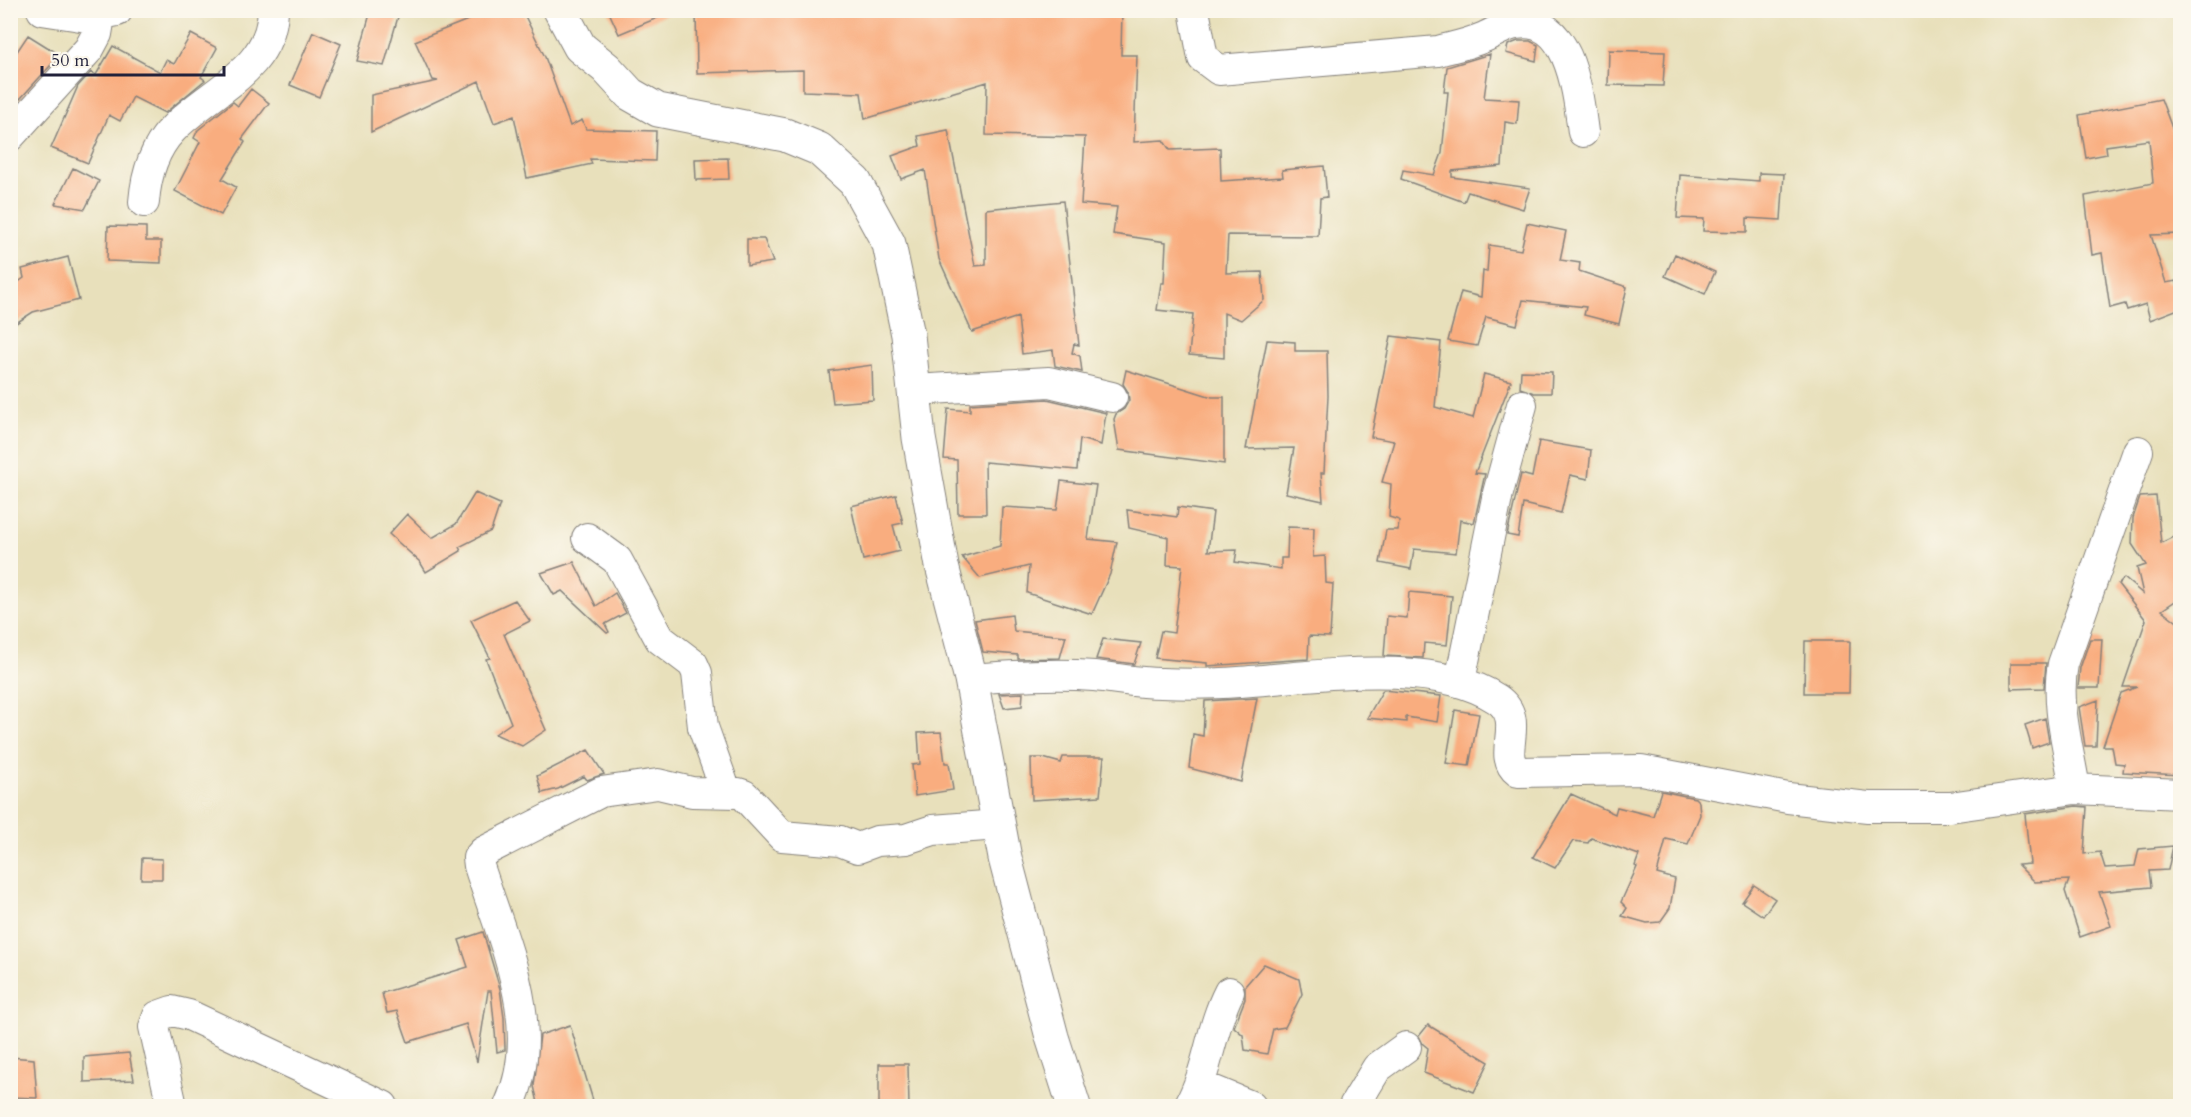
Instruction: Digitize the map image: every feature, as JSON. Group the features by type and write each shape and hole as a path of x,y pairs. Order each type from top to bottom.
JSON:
{"main road":[{"path":"560,10 580,47 644,104 658,110 785,135 819,149 855,182 889,244 908,335 921,447 942,566 971,680 998,825 1052,1037 1074,1107"}],"street":[{"path":"42,10 73,16 110,14"},
{"path":"144,202 146,180 154,159 170,131 196,107 248,70 265,45 273,10"},
{"path":"1194,10 1203,58 1210,65 1226,70 1438,51 1473,41 1510,26 1532,23 1552,35 1567,57 1576,82 1583,132"},
{"path":"10,136 89,49 110,14"},
{"path":"914,390 1049,382 1112,397"},
{"path":"1460,681 1498,494 1522,405"},
{"path":"2075,789 2060,695 2062,672 2138,451"},
{"path":"587,538 617,560 660,639 693,664 703,727 726,792"},
{"path":"971,680 1056,675 1172,683 1238,682 1325,673 1411,675 1460,681 1506,706 1512,719 1510,762 1518,772 1641,770 1788,798 1868,807 1950,807 2075,789 2181,794"},
{"path":"509,1107 518,1081 524,1021 515,979 479,866 480,855 557,812 601,792 658,784 692,792 726,792 744,795 782,836 840,841 858,848 878,841 906,839 933,830 998,825"},
{"path":"1229,992 1216,1023 1195,1096 1251,1107"},
{"path":"171,1107 154,1027 158,1016 172,1011 189,1015 383,1107"},
{"path":"1354,1107 1377,1068 1406,1047"}],"building":[{"path":"371,10 400,10 384,66 357,61"},
{"path":"493,10 522,10 545,57 570,126 582,120 586,129 656,131 655,161 590,159 592,164 527,178 514,116 494,123 479,81 371,132 371,95 438,81 433,80 415,41"},
{"path":"608,10 674,10 674,11 619,34"},
{"path":"696,10 815,10 816,16 902,10 1122,10 1121,55 1137,55 1134,142 1163,140 1170,150 1220,148 1221,181 1283,177 1282,170 1324,166 1327,197 1320,198 1318,236 1228,235 1226,273 1262,272 1264,300 1241,320 1224,313 1224,358 1189,355 1193,314 1157,310 1161,283 1164,283 1166,242 1113,234 1117,207 1081,204 1085,137 986,135 987,82 865,119 861,93 803,91 803,70 697,73"},
{"path":"313,32 341,44 319,97 290,85"},
{"path":"191,34 217,48 201,77 205,80 165,113 133,97 120,121 109,115 88,163 51,148 78,86 91,72 96,75 113,46 160,72 166,60 174,64"},
{"path":"28,35 60,55 20,99 10,93 10,62"},
{"path":"1518,41 1530,41 1538,45 1536,61 1506,53 1508,45"},
{"path":"1609,50 1665,52 1663,86 1608,85"},
{"path":"1490,54 1484,98 1519,100 1517,124 1505,122 1502,166 1452,171 1452,177 1530,188 1523,209 1468,192 1464,202 1401,179 1403,170 1434,175 1442,153 1448,92 1444,92 1447,67"},
{"path":"251,89 269,103 242,139 245,142 222,179 236,187 221,215 175,191 200,142 194,138 198,130 233,102 238,106"},
{"path":"2161,99 2181,152 2181,234 2151,235 2166,283 2176,281 2181,291 2181,308 2150,320 2146,304 2127,310 2125,304 2110,308 2102,253 2092,255 2085,196 2153,183 2149,140 2106,146 2107,154 2086,158 2079,115"},
{"path":"948,130 975,266 986,265 986,209 1063,201 1079,345 1074,344 1072,353 1080,356 1082,372 1055,366 1053,350 1022,354 1018,317 972,332 939,259 925,170 901,179 892,156 920,146 918,136"},
{"path":"728,158 729,179 696,180 695,159"},
{"path":"73,168 99,181 85,209 55,204"},
{"path":"1759,173 1784,174 1781,220 1747,218 1747,232 1703,231 1704,219 1677,218 1680,175 1759,181"},
{"path":"1527,223 1566,231 1560,260 1580,263 1579,271 1627,287 1619,324 1584,315 1586,307 1523,300 1517,325 1486,317 1477,346 1448,341 1461,292 1481,297 1483,271 1487,272 1489,245 1521,250"},
{"path":"108,226 146,227 146,241 161,241 161,263 107,261"},
{"path":"747,239 764,239 773,262 747,266"},
{"path":"1675,254 1715,272 1705,294 1665,276"},
{"path":"68,257 79,300 33,312 10,327 10,288 24,278 22,269"},
{"path":"1391,336 1441,342 1435,407 1473,418 1484,374 1511,381 1475,473 1485,474 1474,523 1460,520 1456,553 1414,549 1411,569 1380,563 1386,530 1398,530 1399,520 1389,517 1391,484 1382,482 1394,441 1371,437"},
{"path":"1267,340 1295,342 1295,351 1327,351 1328,396 1324,473 1321,473 1323,501 1286,493 1294,448 1246,449"},
{"path":"872,365 873,400 833,403 829,371"},
{"path":"1126,370 1212,397 1224,397 1224,464 1119,450 1114,419 1129,400 1128,392 1123,384"},
{"path":"1521,371 1552,372 1551,393 1534,393 1520,388"},
{"path":"1047,399 1106,413 1101,445 1080,439 1077,470 985,462 986,514 958,514 957,460 944,459 948,409 970,411 970,404"},
{"path":"1539,441 1591,450 1588,479 1570,475 1561,513 1523,504 1518,537 1507,535 1521,474 1532,477"},
{"path":"1061,481 1096,485 1088,539 1117,542 1110,574 1092,614 1027,593 1029,566 980,578 962,557 1000,546 1002,507 1057,510"},
{"path":"475,493 500,504 491,531 459,547 461,551 426,572 420,562 389,534 407,514 432,538 456,524"},
{"path":"896,495 903,523 893,525 900,551 863,560 851,506"},
{"path":"2156,496 2161,543 2181,533 2181,597 2162,610 2181,625 2181,775 2123,772 2124,764 2115,763 2112,746 2103,746 2121,693 2137,687 2123,687 2146,620 2118,584 2124,578 2143,594 2137,568 2146,565 2132,544 2133,518 2140,497"},
{"path":"1178,507 1213,512 1208,551 1237,550 1235,562 1281,569 1281,558 1287,558 1288,527 1314,528 1313,557 1325,556 1326,583 1333,584 1330,637 1309,636 1308,659 1207,666 1207,663 1155,658 1161,631 1174,633 1182,566 1167,565 1168,537 1129,528 1127,510 1177,517"},
{"path":"574,562 596,606 615,593 626,613 605,624 609,632 607,633 562,591 554,595 541,573"},
{"path":"1409,592 1452,596 1447,645 1424,643 1423,658 1384,656 1387,616 1407,618"},
{"path":"515,600 530,621 504,634 546,730 522,746 495,734 511,723 486,659 490,658 471,620"},
{"path":"1012,615 1014,631 1066,636 1060,658 1018,659 1018,655 983,652 975,620"},
{"path":"1103,639 1141,643 1134,664 1096,659"},
{"path":"2090,639 2102,639 2099,688 2078,688 2080,668"},
{"path":"1805,641 1850,641 1849,693 1804,693"},
{"path":"2011,663 2046,663 2044,688 2011,689"},
{"path":"1383,690 1441,696 1437,722 1406,717 1406,722 1367,718"},
{"path":"1023,693 1022,706 1004,708 999,694"},
{"path":"1257,698 1241,782 1189,768 1193,734 1203,736 1205,701"},
{"path":"2098,700 2096,746 2085,746 2079,707"},
{"path":"1455,710 1479,714 1469,766 1446,763"},
{"path":"2045,718 2049,742 2032,748 2025,725"},
{"path":"941,732 945,763 949,763 953,790 915,796 912,765 920,764 918,733"},
{"path":"588,750 604,774 587,780 584,776 558,789 542,793 537,776"},
{"path":"1063,757 1104,757 1100,796 1032,800 1031,758 1043,758 1061,763"},
{"path":"1661,791 1695,798 1699,802 1700,815 1688,844 1666,839 1657,874 1675,879 1670,908 1660,922 1647,923 1622,916 1627,908 1621,902 1637,867 1635,866 1639,855 1591,838 1588,843 1573,841 1555,868 1533,857 1571,794 1615,814 1617,807 1653,816"},
{"path":"2076,806 2087,807 2084,854 2100,852 2105,868 2135,866 2139,849 2173,846 2168,870 2149,871 2151,887 2099,892 2111,926 2080,937 2065,891 2069,880 2035,882 2018,865 2030,864 2025,814"},
{"path":"142,858 162,859 162,879 141,879"},
{"path":"1754,885 1775,899 1763,916 1742,902"},
{"path":"483,932 500,989 505,1050 497,1052 491,991 488,991 477,1062 466,1024 408,1042 397,1011 387,1013 382,993 468,967 459,940"},
{"path":"1264,964 1299,979 1302,994 1285,1027 1273,1029 1267,1054 1245,1050 1243,1035 1234,1027 1245,999 1245,986"},
{"path":"570,1025 595,1107 539,1107 534,1086 540,1035"},
{"path":"1428,1025 1489,1062 1474,1092 1424,1073 1428,1048 1419,1036"},
{"path":"129,1053 134,1080 84,1082 84,1057"},
{"path":"10,1057 34,1059 37,1098 10,1097"},
{"path":"879,1064 908,1064 909,1107 879,1107"}]}
